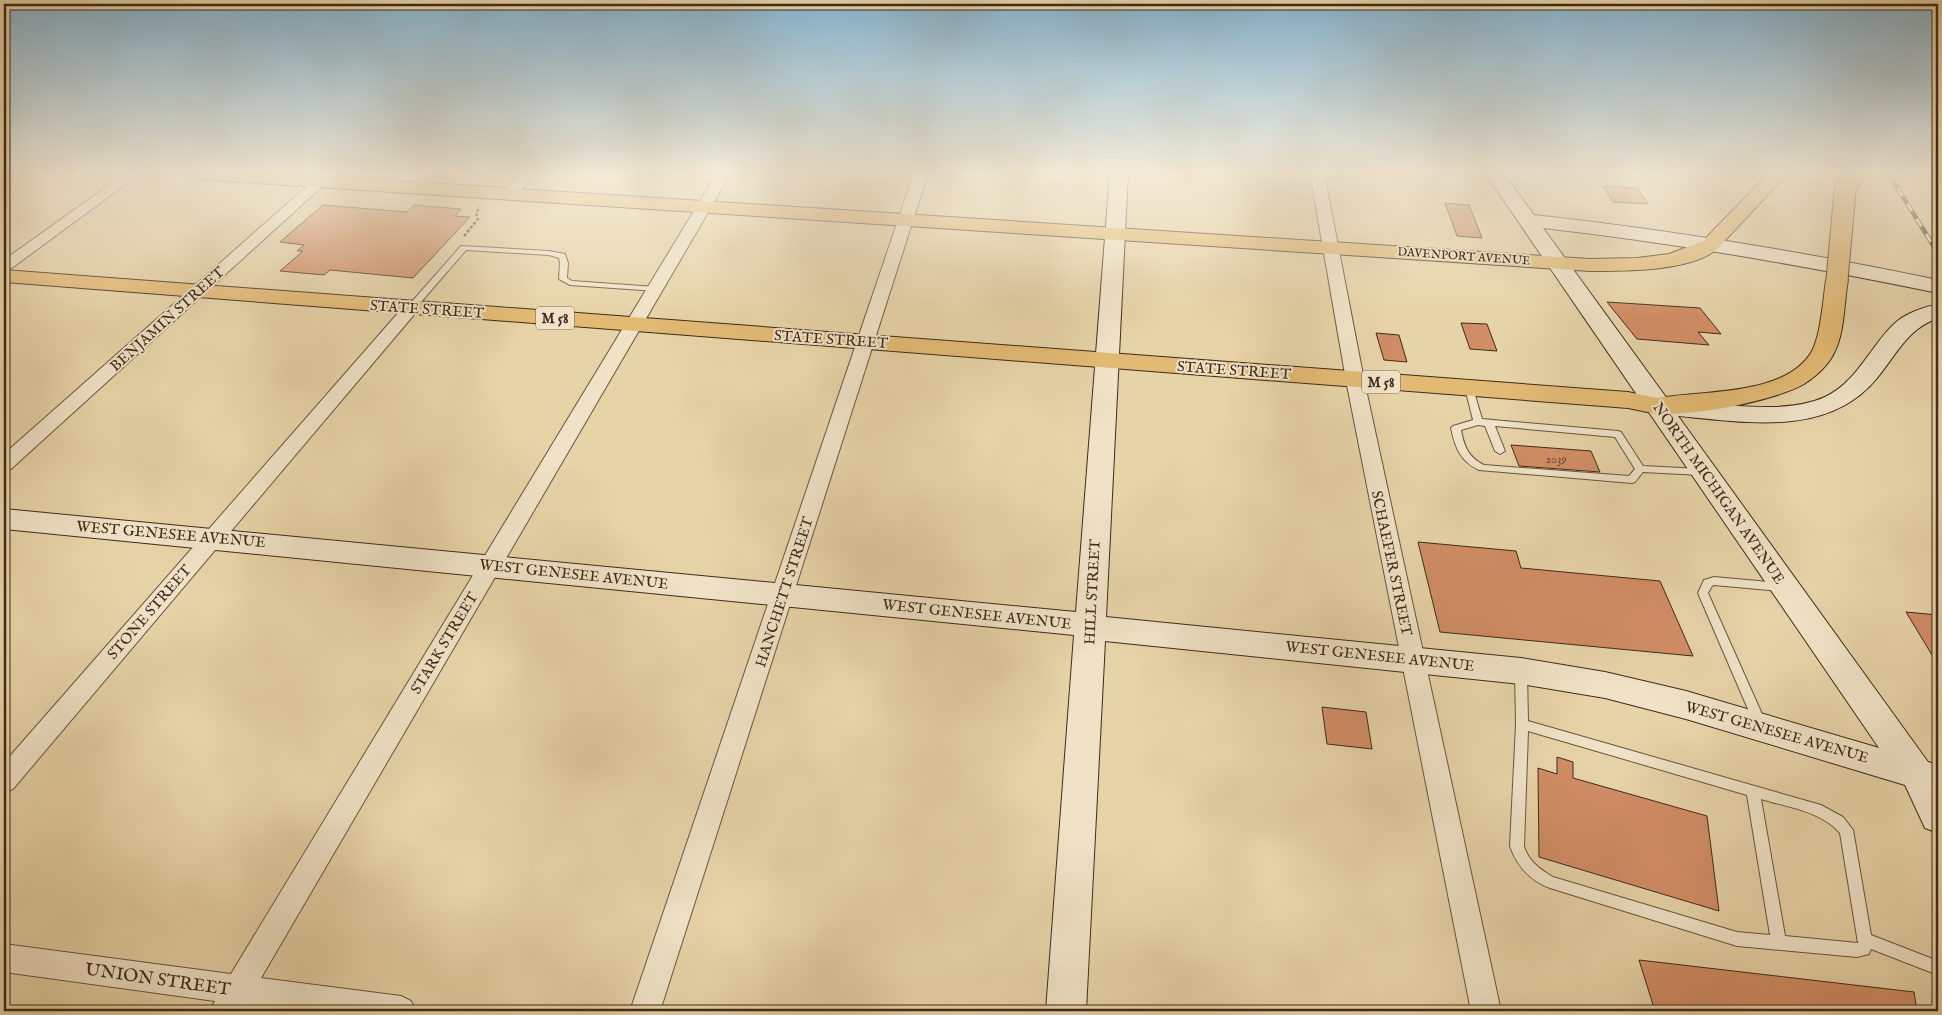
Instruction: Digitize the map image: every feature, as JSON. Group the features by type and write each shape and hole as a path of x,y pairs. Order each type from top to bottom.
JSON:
{"main road":[{"name":"DAVENPORT AVENUE","path":"928,220 1557,263 1625,265 1655,263 1698,254 1711,244 1733,220"},
{"name":"HILL STREET","path":"1066,1011 1116,220"},
{"name":"NORTH MICHIGAN AVENUE","path":"1528,220 1785,587 1928,777 1938,817"},
{"path":"1530,220 1549,224 1627,231 1805,259 1938,286"},
{"name":"STATE STREET","path":"4,276 1628,400 1657,406 1711,402 1753,394 1787,383 1812,366 1823,352 1837,280 1842,220"},
{"path":"1657,406 1758,414 1799,412 1835,402 1868,374 1884,349 1910,321 1938,311"},
{"name":"WEST GENESEE AVENUE","path":"4,519 1060,621 1126,632 1521,670 1605,685 1686,705 1928,777"}],"street":[{"path":"4,267 68,220"},
{"name":"BENJAMIN STREET","path":"4,464 278,220"},
{"name":"STARK STREET","path":"231,1000 696,220"},
{"name":"HANCHETT STREET","path":"645,1011 906,220"},
{"name":"SCHAEFER STREET","path":"1325,220 1355,380 1486,1011"},
{"name":"STONE STREET","path":"4,780 412,308"},
{"name":"UNION STREET","path":"4,958 231,1000 400,1011"}],"lane":[{"path":"412,308 464,248 549,253 562,256 564,263 563,279 570,283 656,289"},
{"path":"1469,388 1478,422"},
{"path":"1478,422 1618,434 1640,469 1632,480 1482,468 1470,463 1460,447 1456,428 1478,422"},
{"path":"1489,423 1500,451"},
{"path":"1640,469 1704,472"},
{"path":"1763,728 1703,593 1708,583 1714,581 1785,587"},
{"path":"1521,670 1522,724 1517,846 1520,858 1530,871 1550,882 1737,939 1779,944 1864,949 1865,940 1846,830 1838,821 1821,812 1522,724"},
{"path":"1753,792 1779,944"},
{"path":"1865,940 1938,968"}],"path":[{"path":"460,241 477,220"}],"building":[{"path":"305,220 467,220 413,278 330,270 324,275 280,271 303,251 297,251 304,245 280,242"},
{"path":"1451,220 1475,220 1482,238 1457,236"},
{"path":"1607,302 1700,308 1721,334 1698,332 1709,345 1637,339"},
{"path":"1461,323 1487,324 1497,351 1470,349"},
{"path":"1376,333 1399,335 1407,362 1384,360"},
{"path":"1511,445 1591,451 1600,472 1519,466"},
{"path":"1418,542 1516,551 1521,568 1660,581 1693,656 1440,632"},
{"path":"1906,612 1938,615 1938,665"},
{"path":"1322,707 1366,712 1372,749 1327,744"},
{"path":"1557,757 1573,762 1573,778 1707,816 1719,911 1539,857 1538,768 1557,774"},
{"path":"1639,960 1914,992 1917,1011 1655,1011"}],"railway":[{"path":"1918,220 1938,253"}]}
